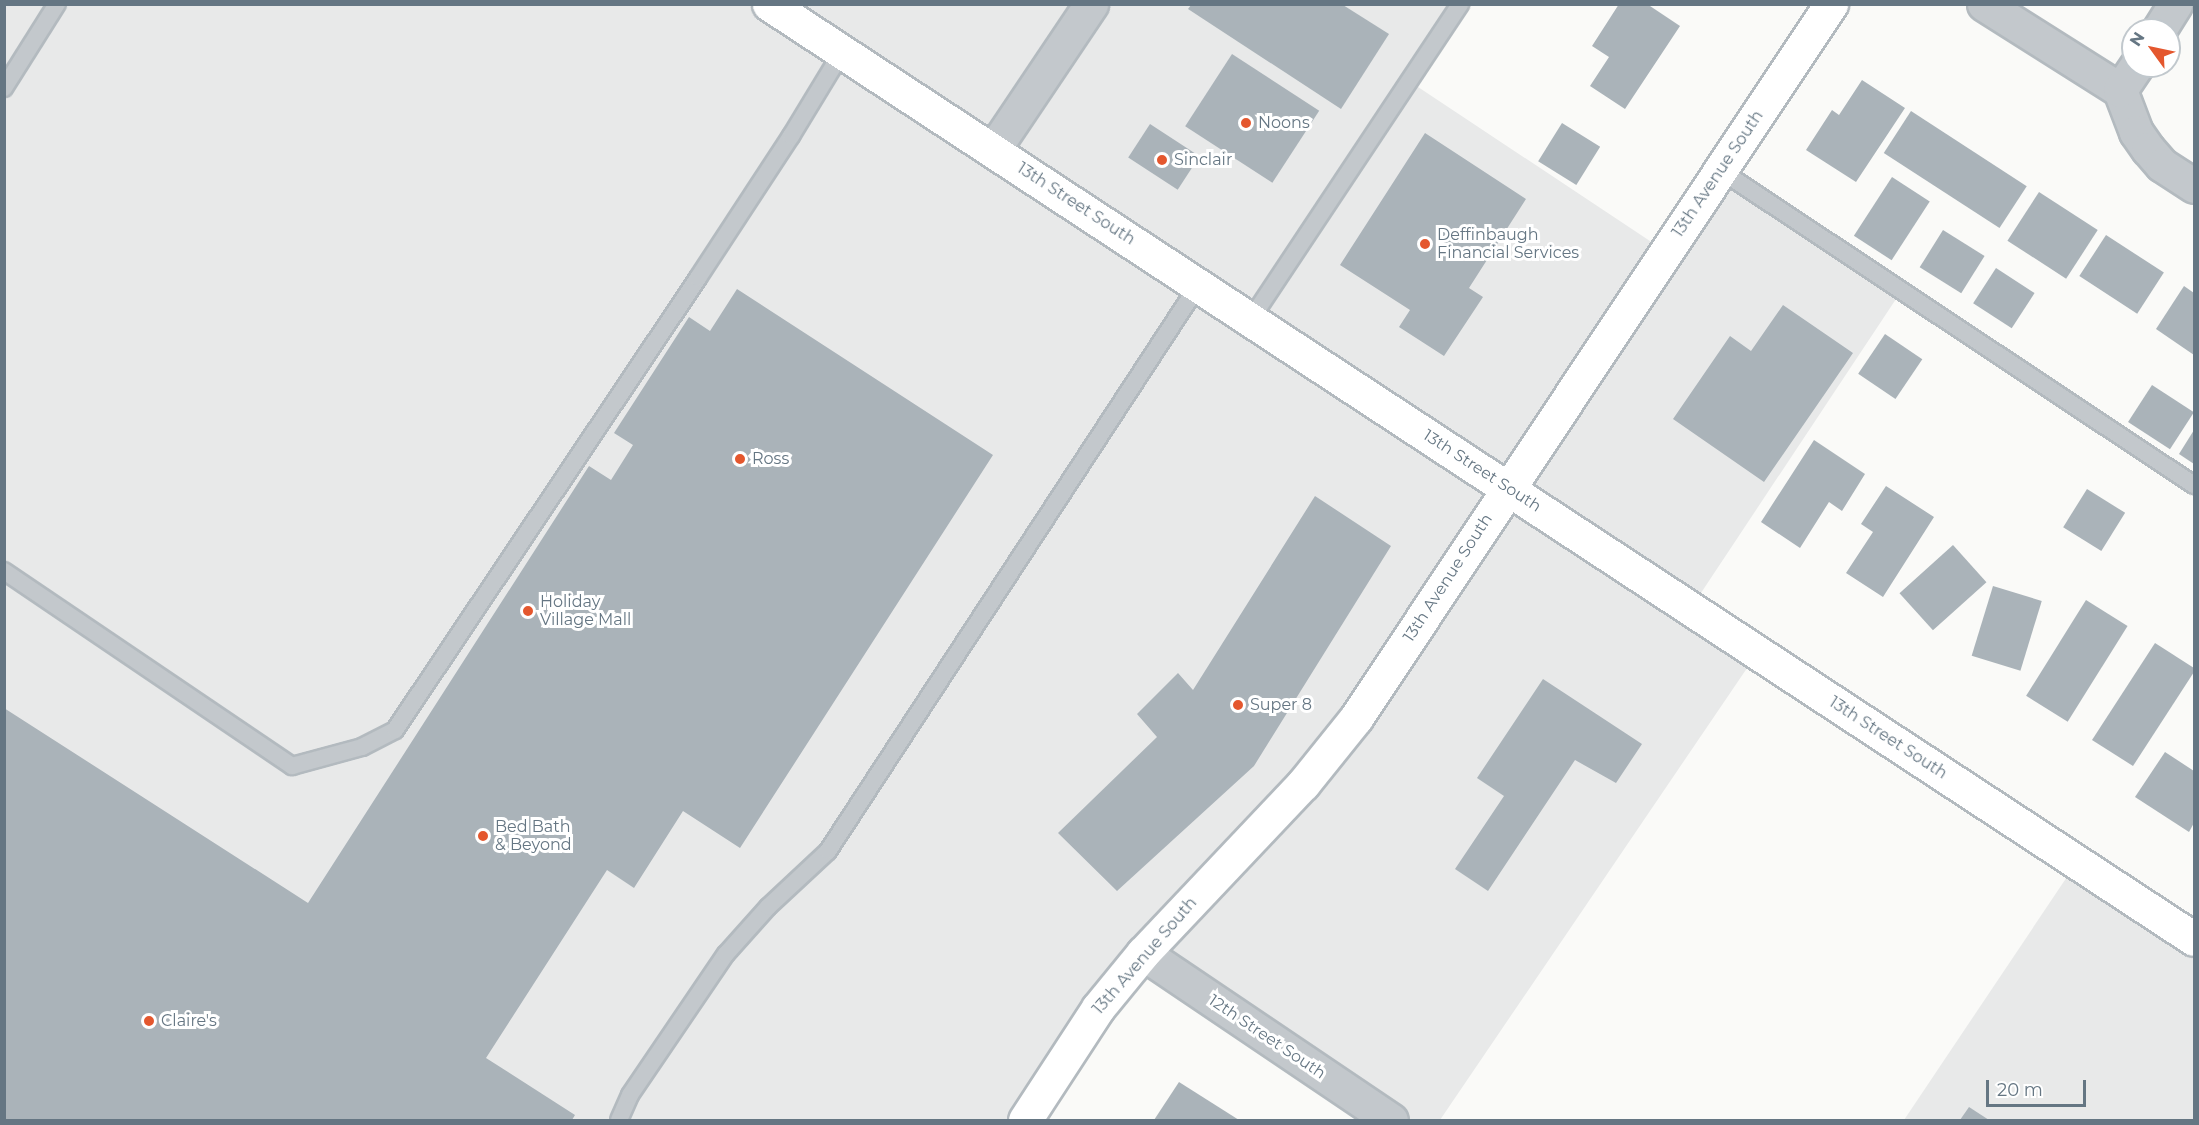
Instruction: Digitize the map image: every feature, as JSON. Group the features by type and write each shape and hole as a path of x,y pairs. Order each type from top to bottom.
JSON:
{"street":[{"name":"13th Street South","path":"768,4 2194,939"},
{"path":"993,150 1092,4"},
{"name":"13th Avenue South","path":"1025,1120 1098,1008 1143,953 1303,784 1356,718 1831,4"},
{"path":"1984,4 2121,74"},
{"path":"2166,18 2175,4"},
{"path":"2128,78 2136,132 2162,165 2194,186"},
{"name":"12th Street South","path":"1143,953 1391,1120"}],"lane":[{"path":"4,88 57,4"},
{"path":"1251,319 1460,4"},
{"path":"4,571 292,766 362,747 395,730 736,219 842,52"},
{"path":"1720,170 2194,485"},
{"path":"619,1120 630,1095 726,954 768,907 828,851 1198,285"}],"shaded area":[{"name":"Holiday Village Mall","path":"5,5 1460,5 1409,81 1665,251 1720,170 1902,290 1691,608 1758,652 1440,1120 1390,1120 1143,953 1025,1120 5,1120"},
{"path":"2077,862 2194,939 2194,1120 1904,1120"}],"building":[{"path":"1619,4 1647,4 1680,26 1625,109 1590,86 1609,57 1592,46"},
{"path":"1191,5 1343,5 1389,34 1341,109 1188,9"},
{"path":"1232,54 1319,111 1272,183 1185,126"},
{"path":"1862,80 1905,108 1856,182 1806,150 1832,110 1839,115"},
{"path":"1911,111 2027,186 2000,228 1884,153"},
{"path":"1562,123 1600,147 1576,185 1538,161"},
{"path":"1150,124 1199,156 1178,190 1128,158"},
{"path":"1425,133 1526,199 1469,288 1483,297 1444,356 1399,327 1410,310 1340,265"},
{"path":"1892,177 1930,202 1892,260 1854,236"},
{"path":"2039,192 2098,230 2066,279 2007,241"},
{"path":"1943,230 1985,256 1961,293 1920,267"},
{"path":"2106,235 2164,273 2137,314 2079,276"},
{"path":"1996,268 2035,293 2012,328 1973,303"},
{"path":"2184,286 2194,293 2194,355 2156,329"},
{"path":"737,289 993,455 740,848 683,811 634,888 607,870 486,1058 575,1115 572,1120 4,1120 4,708 308,903 589,466 611,480 633,445 614,433 689,317 710,331"},
{"path":"1783,305 1853,353 1764,482 1673,419 1730,336 1751,351"},
{"path":"1885,334 1922,359 1895,399 1858,374"},
{"path":"2152,385 2194,412 2170,449 2128,422"},
{"path":"2194,430 2194,464 2179,454"},
{"path":"1814,440 1865,474 1842,511 1829,502 1800,548 1761,522"},
{"path":"1886,486 1934,517 1883,597 1846,573 1873,532 1861,524"},
{"path":"2087,489 2125,513 2101,551 2063,527"},
{"name":"Super 8","path":"1315,496 1391,546 1254,766 1117,891 1058,833 1157,737 1137,714 1178,673 1193,690"},
{"path":"1953,545 1986,582 1933,630 1899,593"},
{"path":"1993,586 2042,601 2020,671 1972,656"},
{"path":"2086,600 2128,626 2068,722 2026,696"},
{"path":"2155,643 2194,668 2194,672 2133,766 2092,740"},
{"path":"1543,679 1642,744 1616,783 1575,760 1488,891 1455,869 1504,796 1477,778"},
{"path":"2165,752 2194,771 2194,823 2189,832 2135,797"},
{"path":"1179,1082 1239,1120 1154,1120"},
{"path":"1969,1107 1989,1120 1960,1120"}],"place":[{"name":"Noons","path":"1246,123"},
{"name":"Sinclair","path":"1162,160"},
{"name":"Deffinbaugh Financial Services","path":"1425,244"},
{"name":"Ross","path":"740,459"},
{"name":"Holiday Village Mall","path":"528,611"},
{"name":"Super 8","path":"1238,705"},
{"name":"Bed Bath & Beyond","path":"483,836"},
{"name":"Claire's","path":"149,1021"}]}
